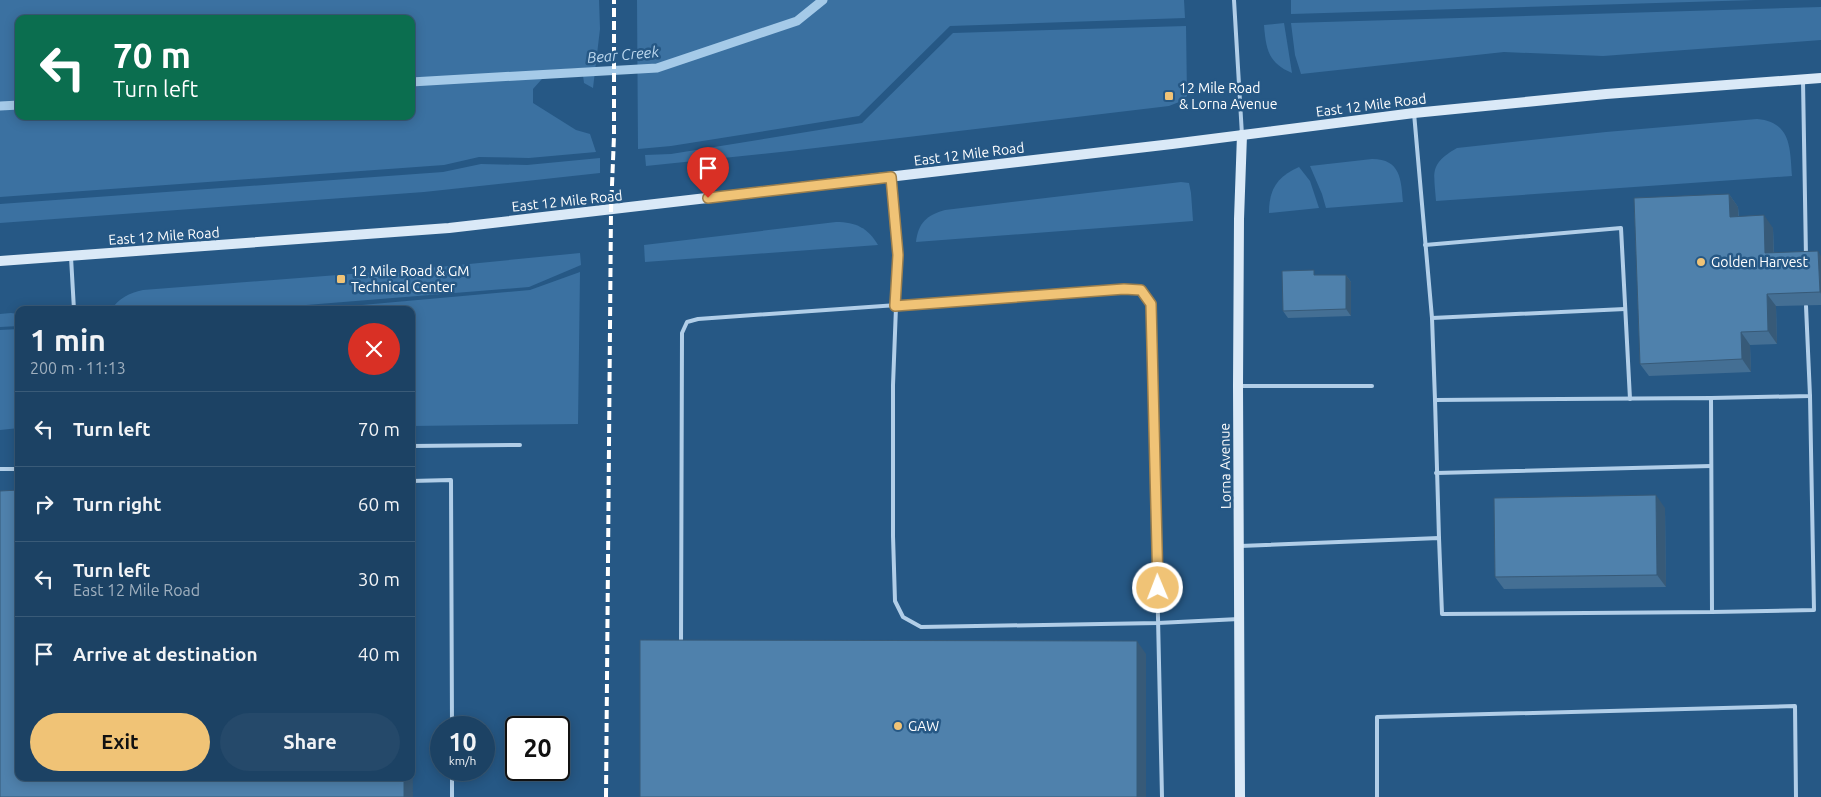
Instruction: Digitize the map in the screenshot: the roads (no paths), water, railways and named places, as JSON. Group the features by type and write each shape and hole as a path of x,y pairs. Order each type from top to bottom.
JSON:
{"main road":[{"name":"East 12 Mile Road","path":"0,261 449,228 891,177 1414,113 1615,93 1821,78"},
{"name":"Lorna Avenue","path":"1240,797 1238,386 1239,219 1242,135"}],"lane":[{"path":"1234,0 1242,135"},
{"path":"1802,79 1806,264"},
{"path":"1414,113 1432,318 1442,614 1814,610 1810,396 1806,306"},
{"path":"891,177 898,255 895,306 893,536 895,601 903,617 921,626 1158,623 1240,619"},
{"path":"1425,245 1621,228 1630,399"},
{"path":"71,257 74,306"},
{"path":"681,646 682,332 687,322 698,319 1124,289 1141,290 1151,304 1162,797"},
{"path":"1432,318 1625,309"},
{"path":"1238,386 1372,386"},
{"path":"1435,400 1810,396"},
{"path":"1711,398 1712,612"},
{"path":"415,446 520,445"},
{"path":"1436,472 1711,466"},
{"path":"0,470 15,469"},
{"path":"415,481 450,480 452,716"},
{"path":"1240,546 1439,538"},
{"path":"1377,797 1377,717 1795,706 1796,797"},
{"path":"452,781 452,797"}],"waterway":[{"name":"Bear Creek","path":"415,82 657,68 797,21 823,0"},
{"name":"Bear Creek","path":"0,106 15,105"}],"railway":[{"path":"606,797 614,0"}],"place":[{"name":"12 Mile Road & Lorna Avenue","path":"1169,96"},
{"name":"Golden Harvest","path":"1701,262"},
{"name":"12 Mile Road & GM Technical Center","path":"341,279"},
{"name":"GAW","path":"898,726"}]}
